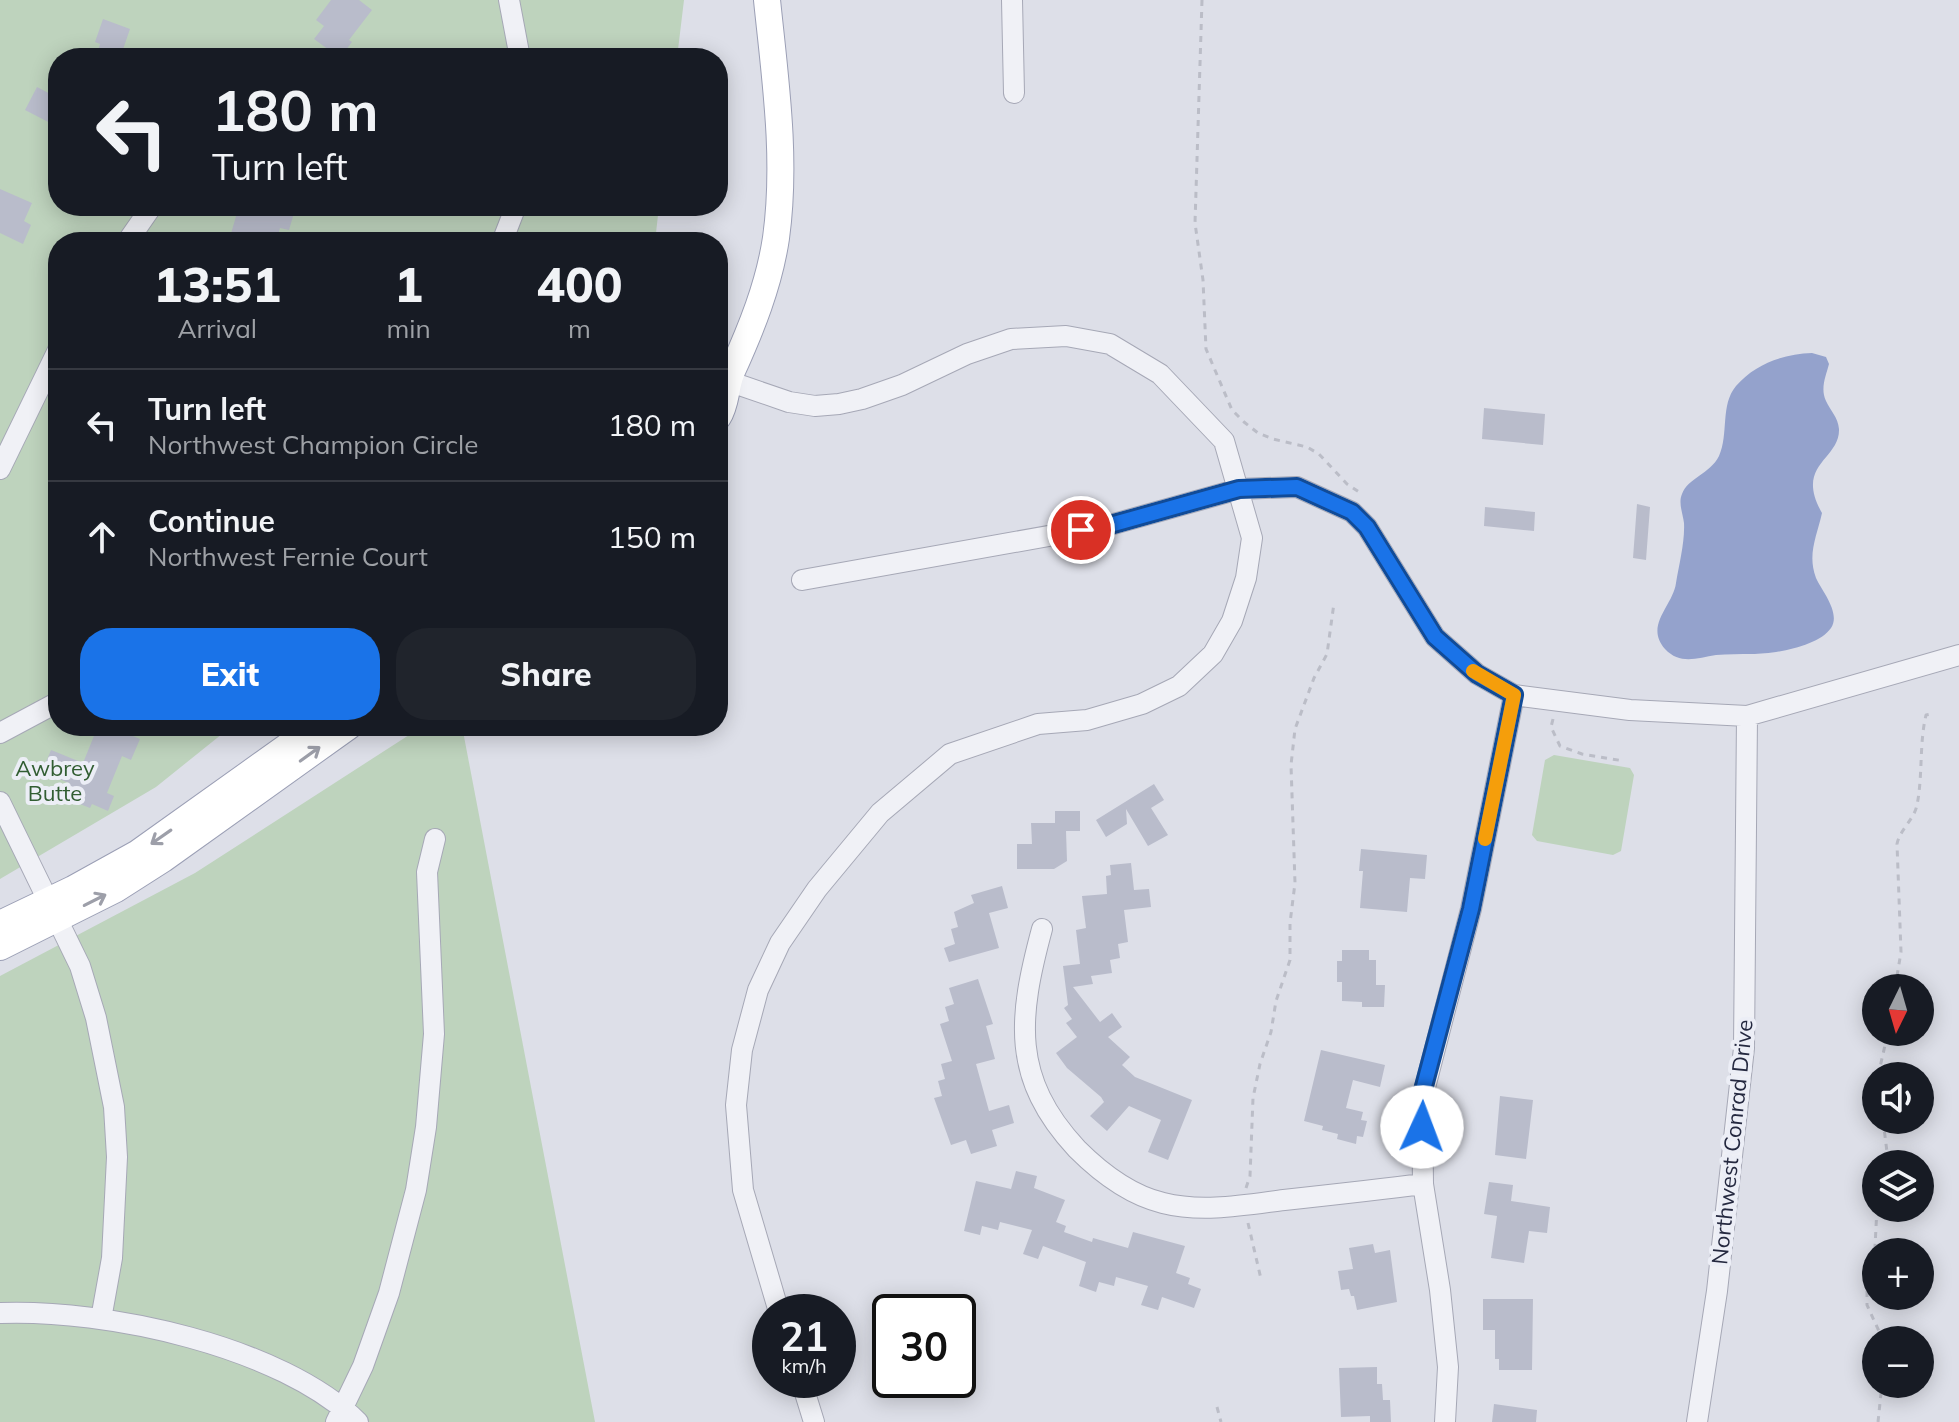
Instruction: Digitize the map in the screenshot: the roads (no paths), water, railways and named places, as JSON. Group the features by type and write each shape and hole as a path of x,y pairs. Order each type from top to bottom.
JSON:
{"main road":[{"path":"728,375 754,321 776,239 780,165 767,0"},
{"path":"0,947 51,910 73,889 138,853 302,736"},
{"path":"0,924 116,889 335,736"}],"street":[{"path":"509,0 518,48"},
{"path":"1012,0 1014,93"},
{"path":"728,386 789,402 815,406 839,404 902,385 967,354 1011,339 1066,336 1110,344 1160,374 1224,441 1252,538 1246,578 1232,621 1213,654 1179,686 1142,704 1087,720 1038,724 950,754 880,813 817,889 780,943 758,990 742,1050 736,1105 743,1190 774,1294"},
{"path":"0,469 48,371"},
{"path":"802,580 1110,525 1239,489 1297,487 1352,512 1367,527 1435,637 1477,674 1514,695 1630,710 1747,716 1959,655"},
{"path":"1445,1422 1448,1367 1440,1290 1423,1184 1423,1090 1471,909 1514,695"},
{"path":"0,733 48,707"},
{"name":"Northwest Conrad Drive","path":"1697,1422 1717,1291 1744,1048 1747,716"},
{"path":"0,802 80,966 96,1018 114,1107 117,1157 112,1258 101,1319"},
{"path":"0,1313 101,1319 154,1328 280,1370 346,1417 389,1293 416,1190 426,1127 434,1034 427,872 435,839"},
{"path":"1042,929 1027,995 1025,1050 1029,1071 1055,1125 1095,1168 1132,1192 1163,1203 1192,1207 1243,1205 1423,1184"},
{"path":"807,1398 814,1422"}],"water":[{"path":"1812,353 1826,357 1829,364 1824,391 1839,429 1833,448 1815,473 1813,484 1822,513 1814,545 1813,569 1832,609 1831,628 1825,635 1806,645 1783,651 1689,659 1677,657 1665,649 1657,632 1674,591 1682,553 1682,494 1719,456 1728,402 1736,386 1770,362 1791,355"}],"park label":[{"name":"Awbrey Butte","path":"55,780"}]}
